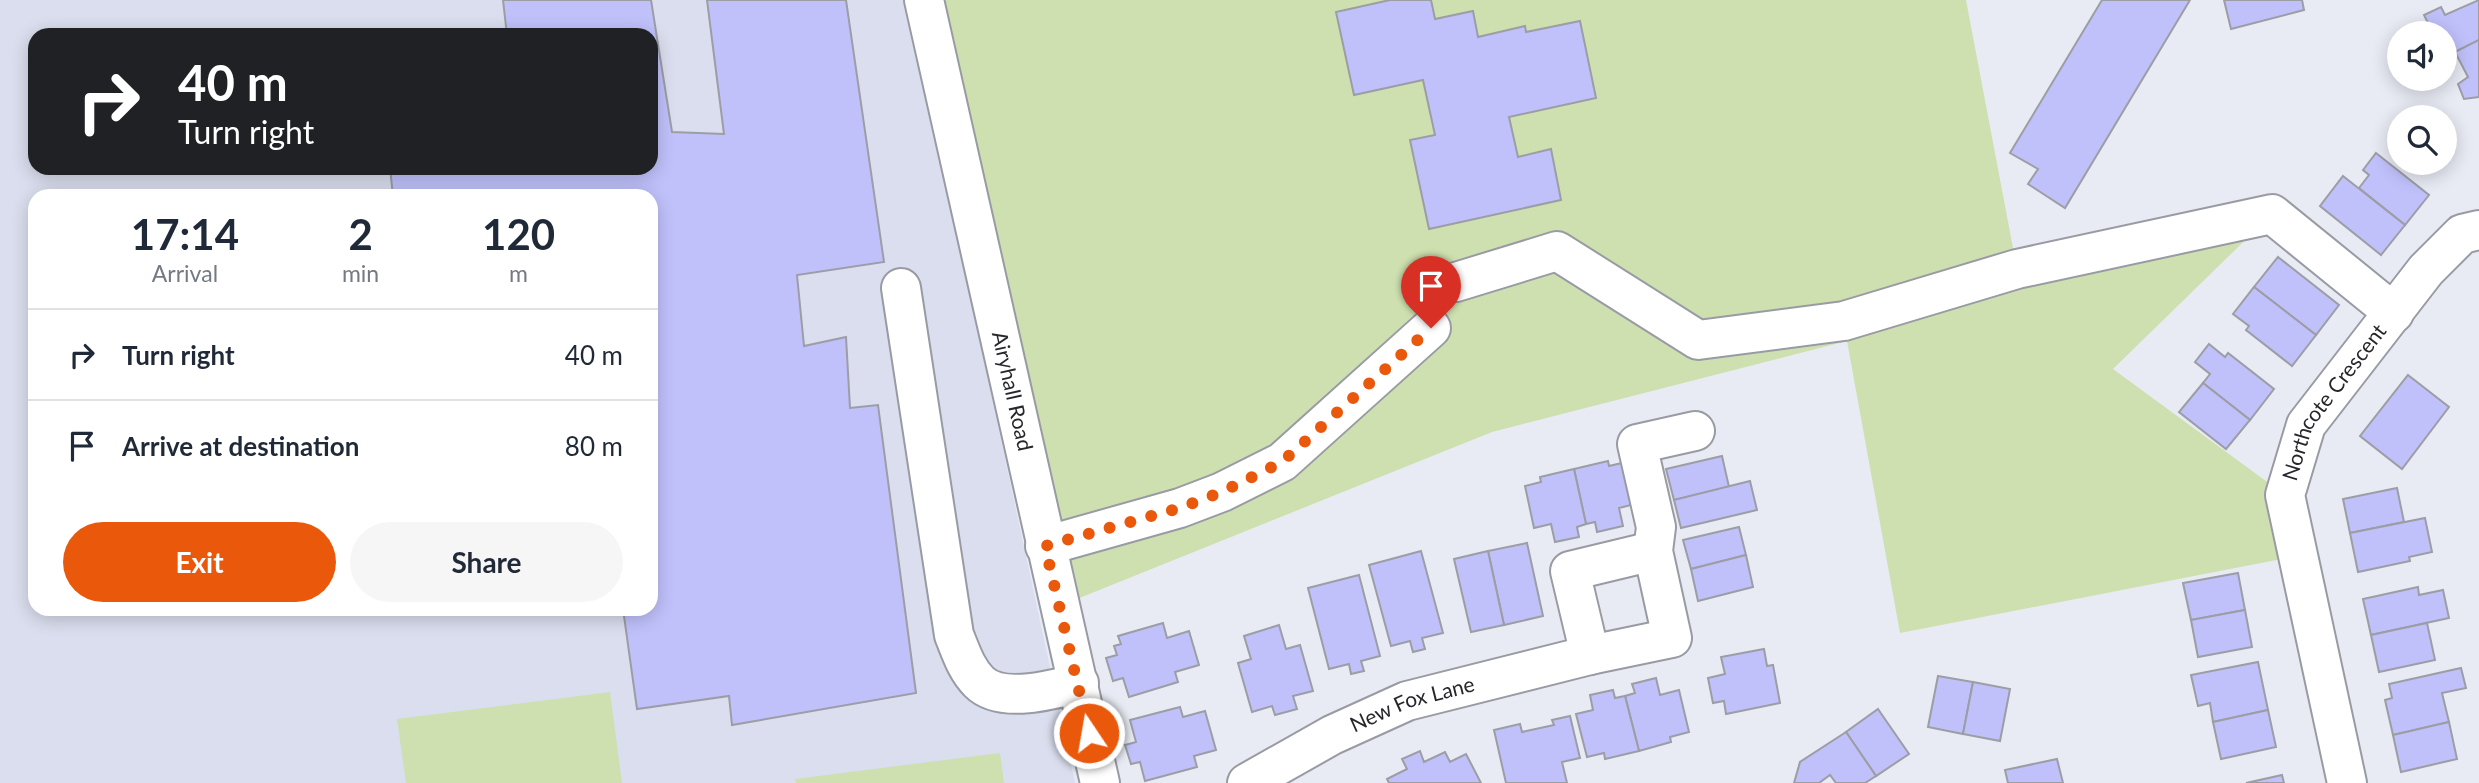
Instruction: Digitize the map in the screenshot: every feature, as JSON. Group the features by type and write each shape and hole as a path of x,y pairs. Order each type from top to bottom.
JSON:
{"street":[{"name":"Airyhall Road","path":"924,0 1100,783"},
{"path":"1456,282 1557,251 1698,340 1844,321 2017,269 2272,214 2394,313"},
{"name":"Northcote Crescent","path":"2347,783 2285,495 2306,425 2426,270 2462,234 2479,230"},
{"path":"901,288 954,635 967,667 982,685 1002,692 1036,694 1079,683"},
{"path":"1045,546 1180,508 1222,492 1282,462 1431,328"},
{"name":"New Fox Lane","path":"1247,783 1332,735 1407,701 1590,655 1672,638 1653,551 1656,527 1637,444 1695,431"},
{"path":"1590,655 1570,571 1653,551"}],"shaded area":[{"path":"0,0 906,0 1075,783 0,783"}],"green space":[{"path":"925,0 1966,0 2017,269 2272,214 2113,369 2285,495 2297,556 1900,633 1847,341 1492,432 1072,601"},
{"path":"610,692 622,783 406,783 397,719"},
{"path":"1000,753 1004,783 796,783 795,779"}],"building":[{"path":"503,0 651,0 655,28 506,28"},
{"path":"707,0 846,0 884,262 797,275 804,346 846,337 850,408 878,405 916,693 732,725 729,696 637,709 624,616 658,616 658,189 392,189 391,175 658,175 658,44 672,132 724,134"},
{"path":"1390,0 1431,0 1435,19 1473,11 1478,37 1525,26 1526,32 1580,21 1596,98 1509,117 1518,157 1551,149 1561,200 1429,229 1410,140 1435,135 1423,80 1354,95 1336,12"},
{"path":"2102,0 2190,0 2065,208 2028,184 2038,169 2010,153"},
{"path":"2224,0 2302,0 2304,10 2231,29"},
{"path":"2479,0 2479,40 2457,51 2457,21 2427,21 2424,15 2441,7 2445,15"},
{"path":"2479,40 2479,97 2464,99 2458,84 2468,77 2457,51"},
{"path":"2376,153 2387,162 2387,175 2404,175 2429,195 2405,225 2359,188 2369,175 2363,170"},
{"path":"2343,176 2405,225 2381,255 2320,206"},
{"path":"2278,257 2339,305 2316,335 2254,287"},
{"path":"2254,287 2316,335 2292,366 2246,330 2249,326 2233,314"},
{"path":"2209,344 2225,357 2228,353 2274,389 2250,420 2203,383 2210,374 2195,362"},
{"path":"2408,375 2449,407 2402,469 2360,436"},
{"path":"2203,383 2250,420 2226,449 2179,412"},
{"path":"1722,456 1729,487 1674,500 1666,469"},
{"path":"1608,461 1609,466 1626,462 1635,504 1619,508 1623,526 1597,532 1595,522 1586,524 1574,469"},
{"path":"1574,469 1586,524 1577,527 1579,537 1555,542 1551,524 1534,528 1525,486 1541,482 1540,477"},
{"path":"1750,481 1757,510 1681,528 1674,500"},
{"path":"2397,488 2404,522 2350,533 2343,499"},
{"path":"2425,518 2432,552 2409,557 2410,561 2358,572 2350,533"},
{"path":"1739,527 1746,555 1691,569 1683,540"},
{"path":"1527,543 1543,616 1504,625 1488,551"},
{"path":"1421,551 1443,633 1422,638 1425,649 1413,652 1410,641 1391,646 1369,565"},
{"path":"1488,551 1504,625 1471,632 1454,559"},
{"path":"1746,555 1753,587 1698,601 1691,569"},
{"path":"2238,573 2245,610 2191,620 2183,583"},
{"path":"1359,575 1380,656 1361,661 1364,671 1351,674 1349,664 1329,669 1308,588"},
{"path":"2418,587 2419,595 2443,590 2449,618 2371,635 2363,599"},
{"path":"2245,610 2252,647 2198,657 2191,620"},
{"path":"1163,623 1167,638 1189,631 1199,665 1175,672 1178,682 1129,697 1123,678 1113,681 1106,658 1117,655 1114,646 1121,644 1118,636"},
{"path":"2427,623 2435,660 2379,672 2371,635"},
{"path":"1279,625 1286,649 1300,645 1313,691 1293,696 1297,709 1275,715 1272,706 1252,712 1238,663 1251,659 1244,636"},
{"path":"1764,649 1767,666 1773,665 1780,703 1726,714 1724,701 1713,703 1708,678 1725,674 1721,657"},
{"path":"2258,662 2268,710 2213,722 2210,703 2198,706 2191,675"},
{"path":"2461,668 2466,688 2442,693 2449,722 2393,735 2385,700 2392,698 2389,684"},
{"path":"1938,676 1973,682 1963,734 1928,727"},
{"path":"1656,678 1660,695 1679,690 1689,732 1670,737 1671,742 1639,751 1625,696 1635,693 1632,684"},
{"path":"1973,682 2010,689 2000,741 1963,734"},
{"path":"1613,690 1615,698 1625,696 1639,751 1605,759 1604,753 1587,757 1576,714 1593,710 1590,695"},
{"path":"1180,707 1183,717 1205,711 1216,750 1194,756 1197,767 1145,781 1140,762 1131,764 1125,745 1136,742 1130,720"},
{"path":"1878,709 1909,754 1876,776 1846,732"},
{"path":"2268,710 2276,747 2221,759 2213,722"},
{"path":"1570,716 1580,758 1562,762 1567,783 1506,783 1494,730 1520,724 1522,732 1554,725 1552,720"},
{"path":"2449,722 2457,759 2401,772 2393,735"},
{"path":"1846,732 1876,776 1865,783 1836,783 1830,775 1819,783 1794,783 1800,762"},
{"path":"1420,751 1424,762 1445,752 1450,762 1466,754 1481,783 1389,783 1387,779 1407,769 1402,759"},
{"path":"2057,759 2063,783 2008,783 2005,770"},
{"path":"2282,775 2284,783 2246,783"}],"route":[{"path":"1089,733 1045,546 1124,526 1180,508 1222,492 1282,462 1431,328"}]}
